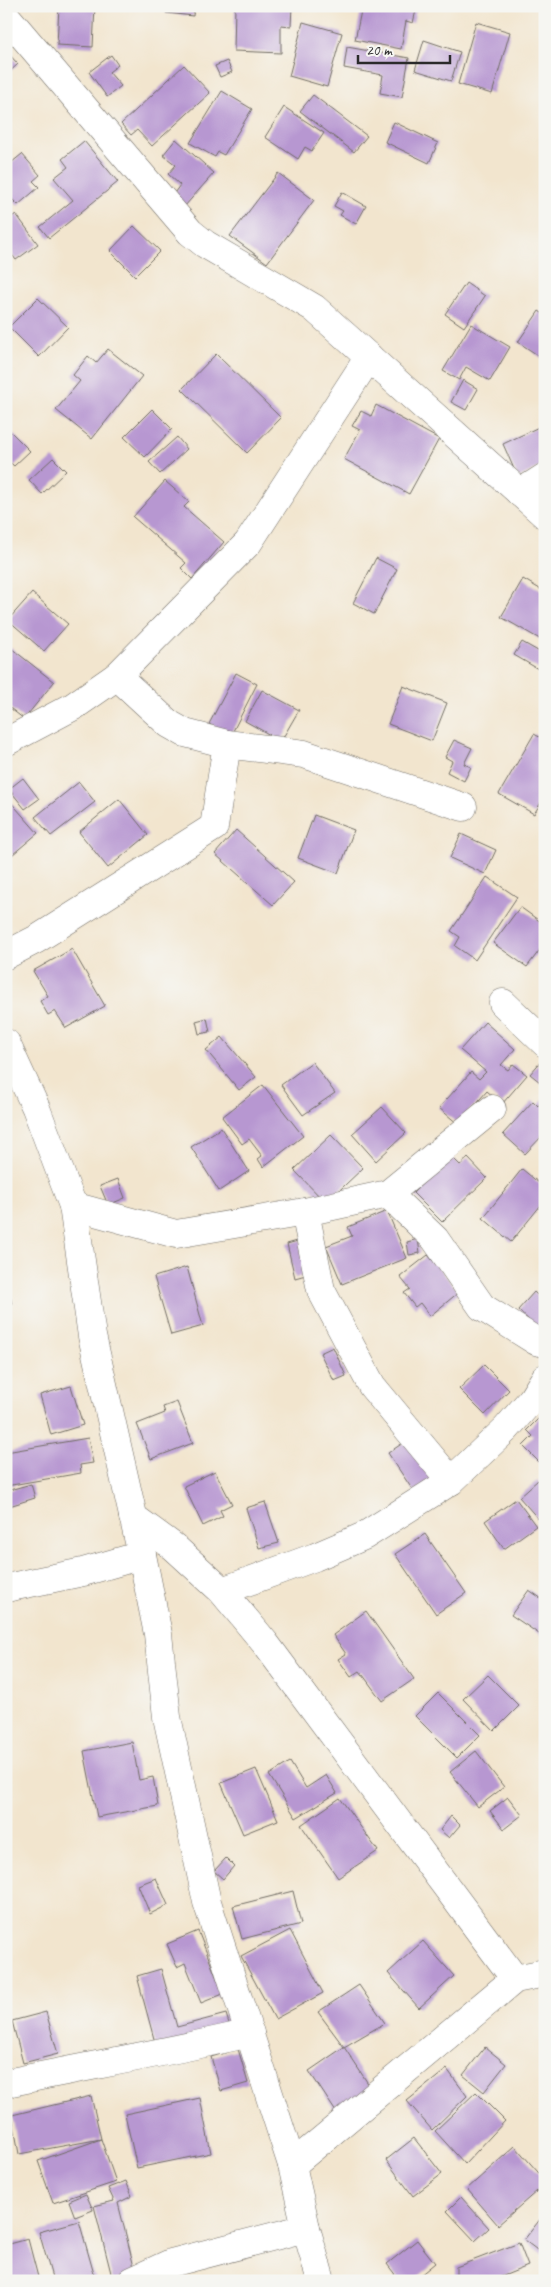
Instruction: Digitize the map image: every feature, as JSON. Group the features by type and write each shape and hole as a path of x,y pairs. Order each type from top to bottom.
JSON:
{"street":[{"path":"6,16 190,232 205,244 314,308 545,515"},
{"path":"6,742 74,706 117,676 248,543 369,357"},
{"path":"520,493 545,477"},
{"path":"117,676 169,724 185,733 227,744 304,754 463,807"},
{"path":"6,955 37,939 214,827 227,744"},
{"path":"503,1003 545,1043"},
{"path":"6,1042 36,1108 73,1206 92,1336 142,1555 158,1634 167,1717 208,1902 292,2164 306,2228 321,2281"},
{"path":"73,1206 176,1234 305,1212 388,1194 492,1109"},
{"path":"388,1194 435,1239 482,1306 536,1341 545,1343"},
{"path":"305,1212 321,1290 372,1386 451,1481"},
{"path":"222,1591 315,1557 364,1536 451,1481 541,1395"},
{"path":"133,1517 174,1547 222,1591 265,1643 514,1979"},
{"path":"6,1588 84,1572 142,1555"},
{"path":"292,2164 514,1979 545,1973"},
{"path":"6,2083 103,2062 173,2051 250,2033"},
{"path":"132,2281 171,2263 306,2228"}],"building":[{"path":"59,6 95,6 93,47 57,45"},
{"path":"167,6 194,6 193,16 166,13"},
{"path":"235,6 292,6 291,26 281,25 281,53 234,51"},
{"path":"362,6 417,6 413,23 406,21 401,49 355,40"},
{"path":"303,22 342,33 327,87 289,76"},
{"path":"476,22 510,32 492,94 458,84"},
{"path":"424,40 460,52 451,81 415,70"},
{"path":"347,47 409,58 402,97 380,93 383,75 344,68"},
{"path":"6,51 18,64 6,75"},
{"path":"111,55 118,65 109,72 121,86 107,97 89,72"},
{"path":"227,61 232,72 220,77 215,66"},
{"path":"184,65 210,93 152,146 137,130 131,135 121,124"},
{"path":"222,91 252,109 224,155 218,152 215,157 190,143"},
{"path":"313,95 367,136 354,152 300,111"},
{"path":"284,107 324,133 312,151 305,147 298,159 265,137"},
{"path":"394,122 438,143 429,163 385,142"},
{"path":"176,139 214,173 184,207 172,196 180,185 168,174 176,165 163,155"},
{"path":"84,141 118,182 49,238 40,227 73,200 54,178 68,167 62,159"},
{"path":"22,154 40,175 33,181 39,187 18,205 11,198 6,202 6,167"},
{"path":"278,173 314,200 267,263 230,236"},
{"path":"342,192 366,206 356,224 340,215 343,211 334,206"},
{"path":"16,214 38,244 16,260 6,247 6,221"},
{"path":"134,226 160,251 135,276 110,251"},
{"path":"466,283 485,296 464,327 445,314"},
{"path":"38,298 68,327 39,357 9,327"},
{"path":"539,311 545,315 545,360 518,342"},
{"path":"471,324 510,347 490,381 466,367 459,380 443,371"},
{"path":"108,349 142,376 92,439 56,410 80,381 73,375 88,356 96,363"},
{"path":"216,354 281,418 247,453 182,389"},
{"path":"463,380 478,389 466,410 451,402"},
{"path":"376,405 439,439 409,494 344,459 360,430 352,426 361,411 371,416"},
{"path":"152,409 172,429 145,457 124,437"},
{"path":"545,424 545,464 518,478 503,444"},
{"path":"6,427 30,451 14,466 6,459"},
{"path":"177,437 187,449 160,474 149,462"},
{"path":"53,458 66,471 42,494 29,480"},
{"path":"165,481 189,502 184,507 224,542 192,579 181,568 186,563 133,517"},
{"path":"376,558 397,569 374,614 353,603"},
{"path":"523,579 545,592 545,642 501,617"},
{"path":"32,593 68,624 44,651 8,620"},
{"path":"522,642 545,655 545,673 514,655"},
{"path":"11,648 54,682 24,719 6,705 6,655"},
{"path":"236,673 257,684 231,735 209,724"},
{"path":"403,686 447,703 432,741 388,724"},
{"path":"262,690 299,710 281,741 245,721"},
{"path":"534,734 545,740 545,796 534,814 499,794"},
{"path":"454,740 472,748 464,764 471,767 464,781 447,772 452,761 445,757"},
{"path":"23,778 39,799 25,809 9,789"},
{"path":"79,782 95,802 51,836 35,817"},
{"path":"8,799 38,833 6,860 6,800"},
{"path":"119,799 148,835 108,868 79,832"},
{"path":"314,815 354,830 338,873 298,858"},
{"path":"236,830 294,882 273,905 215,854"},
{"path":"461,834 496,850 485,874 450,858"},
{"path":"487,877 517,897 475,960 455,946 460,937 451,931"},
{"path":"520,907 545,925 545,943 527,967 493,943"},
{"path":"72,949 105,1006 66,1028 55,1011 48,1015 40,1001 48,996 33,971"},
{"path":"207,1018 210,1032 199,1034 196,1021"},
{"path":"485,1022 515,1049 501,1065 508,1070 513,1064 527,1075 502,1104 487,1091 458,1124 439,1108 471,1072 479,1079 486,1072 460,1050"},
{"path":"222,1037 256,1077 239,1090 206,1050"},
{"path":"543,1059 545,1061 545,1086 530,1074"},
{"path":"312,1062 335,1093 303,1115 281,1085"},
{"path":"263,1085 303,1136 263,1167 258,1159 262,1156 249,1139 242,1144 222,1117"},
{"path":"545,1098 545,1133 525,1154 503,1134 533,1101 538,1106"},
{"path":"382,1107 406,1133 376,1161 352,1134"},
{"path":"221,1128 249,1171 219,1191 191,1147"},
{"path":"331,1135 363,1168 326,1203 294,1170"},
{"path":"451,1156 460,1165 468,1158 487,1178 442,1222 413,1193"},
{"path":"522,1169 545,1188 545,1200 511,1242 483,1218"},
{"path":"118,1179 125,1198 108,1205 100,1186"},
{"path":"387,1211 407,1258 342,1284 326,1246 352,1236 348,1227"},
{"path":"418,1239 420,1253 409,1255 407,1242"},
{"path":"301,1240 309,1274 295,1278 287,1244"},
{"path":"428,1255 459,1292 430,1316 420,1303 415,1307 404,1293 410,1289 400,1277"},
{"path":"187,1267 203,1326 171,1335 154,1277"},
{"path":"6,1279 12,1304 6,1305"},
{"path":"534,1292 545,1302 545,1335 518,1310"},
{"path":"333,1347 346,1376 334,1381 320,1353"},
{"path":"484,1365 509,1390 485,1415 459,1389"},
{"path":"71,1386 83,1425 51,1435 40,1395"},
{"path":"177,1402 193,1443 151,1459 137,1424 165,1413 163,1407"},
{"path":"543,1414 545,1415 545,1468 523,1446 533,1436 527,1430"},
{"path":"88,1438 93,1463 80,1465 81,1473 6,1486 6,1452"},
{"path":"406,1441 433,1480 414,1492 388,1453"},
{"path":"215,1471 232,1504 220,1510 223,1516 203,1526 184,1486"},
{"path":"538,1480 545,1488 545,1516 540,1521 519,1497"},
{"path":"31,1484 35,1498 6,1507 6,1491"},
{"path":"516,1499 536,1526 504,1549 485,1521"},
{"path":"265,1502 279,1543 259,1548 246,1508"},
{"path":"425,1534 466,1593 436,1614 395,1554"},
{"path":"529,1590 545,1601 545,1638 511,1615"},
{"path":"366,1611 414,1679 382,1701 360,1671 351,1677 338,1659 346,1654 333,1635"},
{"path":"488,1675 519,1706 494,1731 463,1699"},
{"path":"438,1693 480,1735 457,1758 415,1716"},
{"path":"132,1742 139,1780 153,1777 158,1806 97,1817 84,1751"},
{"path":"476,1751 504,1787 478,1807 450,1772"},
{"path":"290,1762 306,1788 326,1775 337,1793 296,1818 269,1775"},
{"path":"256,1769 278,1820 243,1834 221,1783"},
{"path":"508,1797 522,1815 504,1829 490,1811"},
{"path":"340,1798 378,1851 338,1878 301,1825"},
{"path":"451,1816 460,1825 449,1838 440,1830"},
{"path":"226,1858 234,1866 223,1879 214,1871"},
{"path":"156,1878 168,1905 150,1914 138,1885"},
{"path":"293,1891 301,1924 242,1939 233,1906"},
{"path":"290,1930 323,1993 275,2019 241,1956"},
{"path":"198,1931 223,1994 201,2003 185,1963 177,1967 167,1944"},
{"path":"423,1941 454,1976 419,2008 388,1973"},
{"path":"161,1969 177,2027 226,2014 231,2030 157,2050 137,1976"},
{"path":"359,1985 385,2023 344,2047 318,2012"},
{"path":"46,2012 58,2054 23,2063 12,2021"},
{"path":"344,2047 371,2088 336,2112 309,2071"},
{"path":"485,2047 506,2064 484,2092 463,2075"},
{"path":"238,2049 248,2083 221,2091 211,2057"},
{"path":"447,2069 467,2096 432,2130 407,2101"},
{"path":"476,2092 505,2121 465,2164 435,2131"},
{"path":"91,2096 101,2139 19,2154 12,2115"},
{"path":"200,2098 211,2153 137,2168 125,2114"},
{"path":"414,2138 442,2174 413,2196 386,2160"},
{"path":"101,2139 116,2182 53,2203 38,2161"},
{"path":"515,2146 545,2180 545,2184 498,2225 467,2189"},
{"path":"126,2181 132,2196 118,2203 136,2275 113,2281 94,2206 114,2201 108,2188"},
{"path":"86,2194 93,2210 75,2217 69,2201"},
{"path":"461,2197 489,2228 475,2241 447,2211"},
{"path":"545,2213 545,2256 524,2240"},
{"path":"79,2221 96,2281 53,2281 39,2232"},
{"path":"28,2239 39,2281 6,2281 6,2245"},
{"path":"417,2240 435,2263 413,2281 400,2281 387,2264"},
{"path":"519,2243 528,2266 491,2281 445,2281 456,2276 456,2267"}]}
